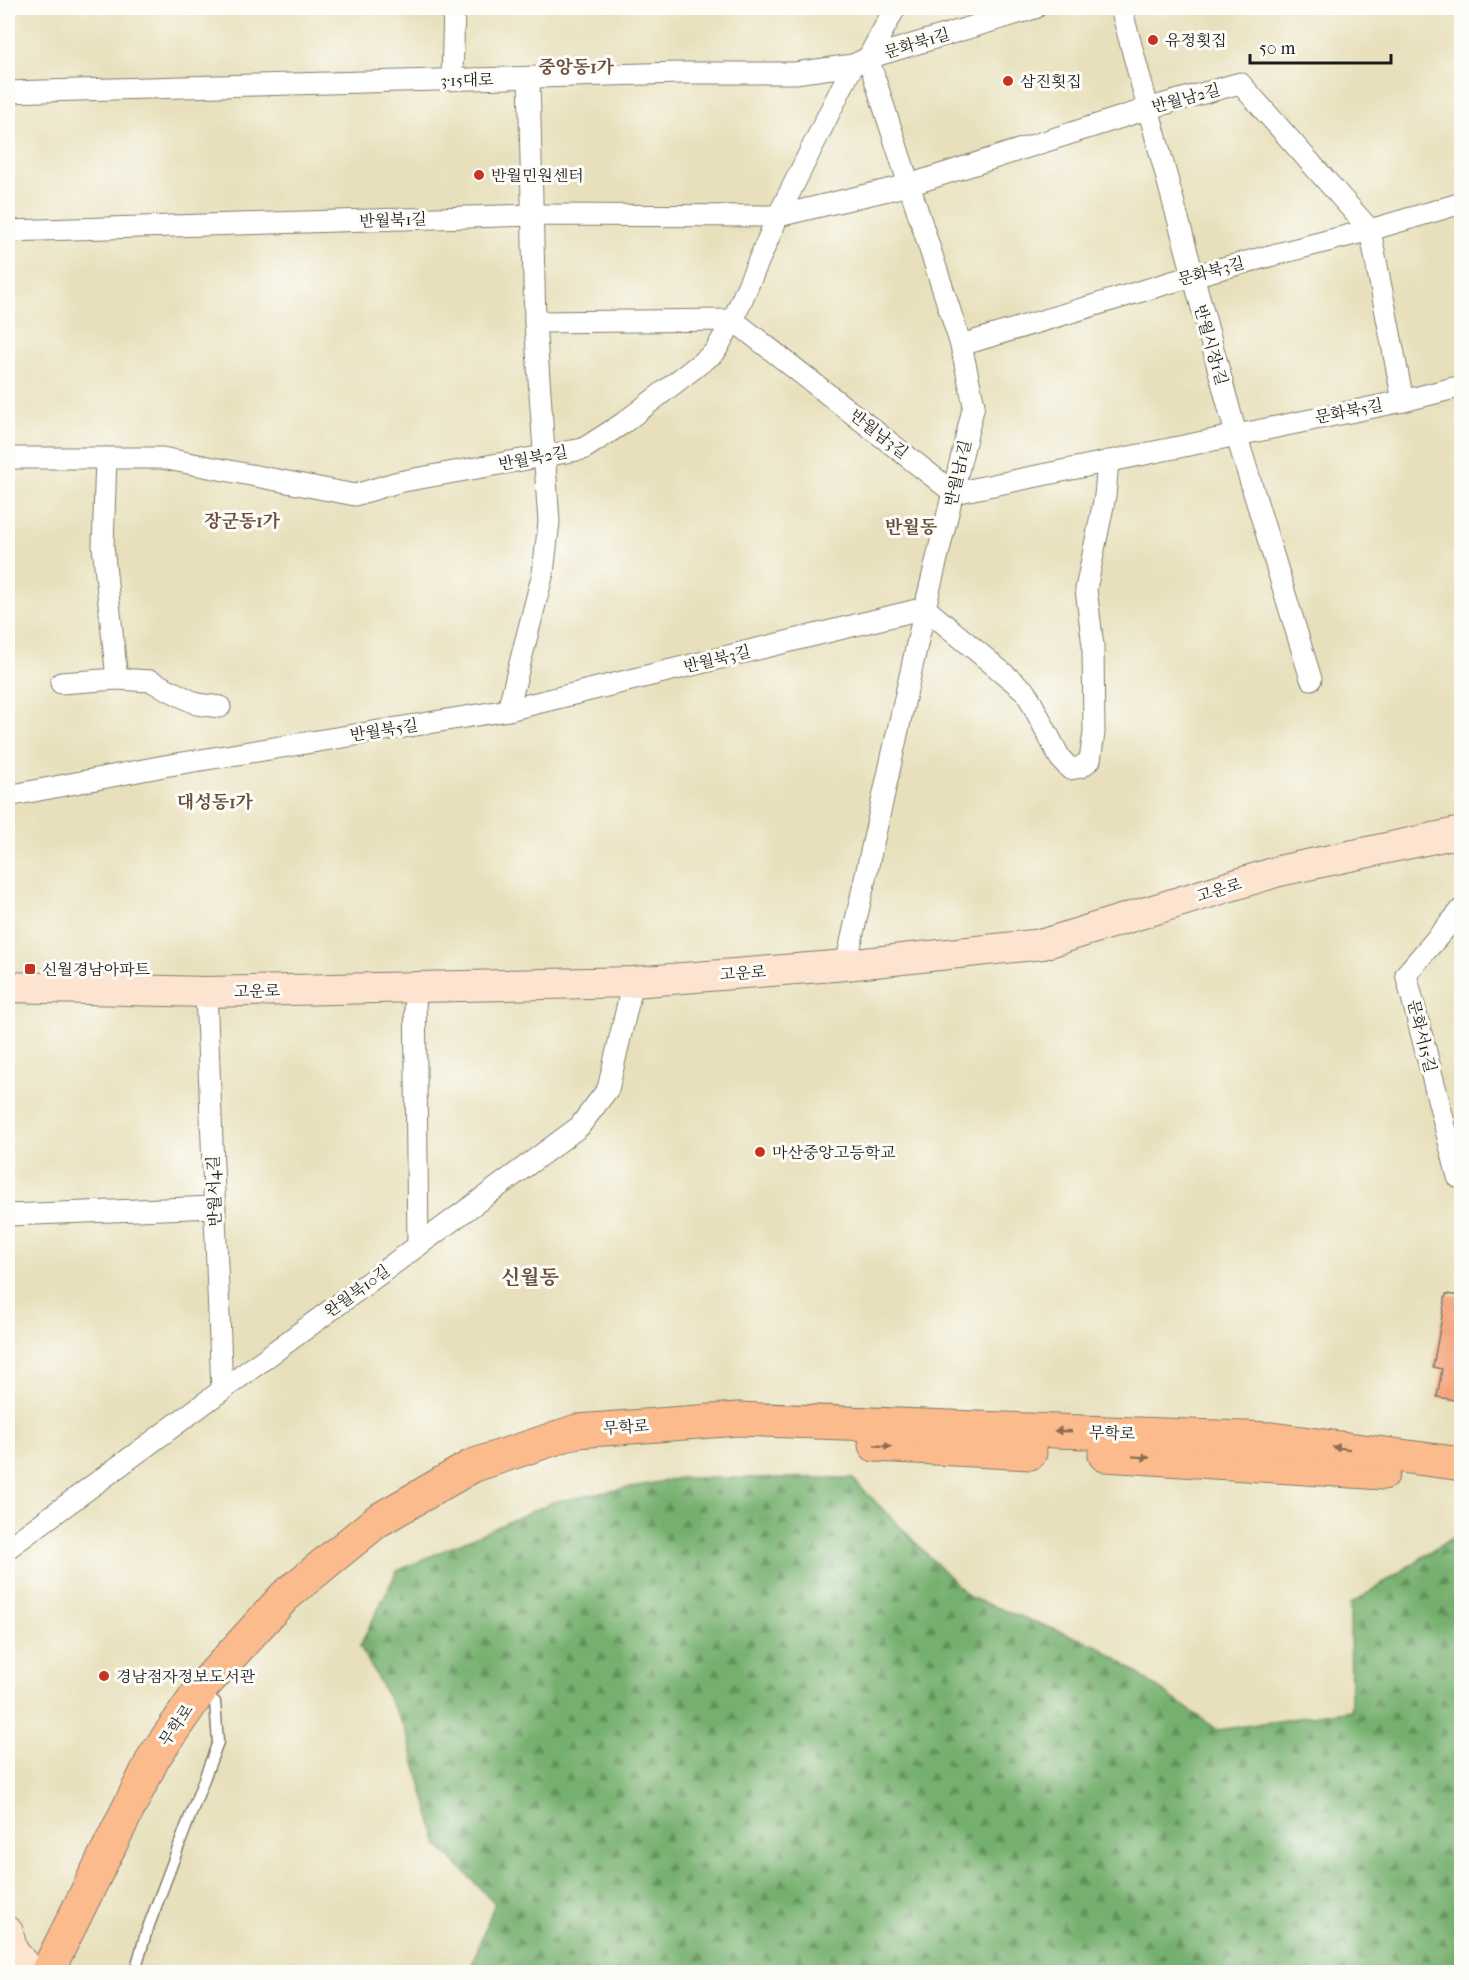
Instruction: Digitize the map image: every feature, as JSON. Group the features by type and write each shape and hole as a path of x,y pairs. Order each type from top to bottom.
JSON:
{"main road":[{"name":"고운로","path":"8,987 206,992 633,981 846,965 1043,944 1279,871 1461,832"},
{"name":"무학로","path":"47,1972 154,1757 204,1685 285,1596 377,1521 472,1466 577,1431 738,1419 1272,1439 1461,1464"},
{"name":"무학로","path":"64,1972 142,1811 189,1734 251,1661 327,1586 388,1540 423,1516 501,1477 538,1463 589,1449 665,1438 790,1437 933,1450 1136,1456 1461,1480"},
{"path":"8,1932 12,1950 30,1972"}],"street":[{"path":"452,80 454,8"},
{"path":"861,62 895,8"},
{"name":"문화북1길","path":"861,62 1035,8"},
{"name":"반월시장1길","path":"1121,8 1150,108 1192,276 1236,434 1311,679"},
{"name":"3·15대로","path":"8,92 795,73 861,62"},
{"name":"반월남1길","path":"846,965 925,608 974,405 961,345 909,185 861,62"},
{"name":"반월북2길","path":"8,458 162,458 356,495 398,482 583,449 622,424 715,352 733,320 778,216 861,62"},
{"path":"508,710 543,573 549,522 535,322 529,78"},
{"name":"반월남2길","path":"778,216 909,185 1150,108 1240,83 1370,230"},
{"name":"문화북3길","path":"961,345 1192,276 1370,230 1461,202"},
{"name":"반월북1길","path":"8,231 533,215 778,216"},
{"path":"1370,230 1402,401"},
{"path":"535,322 733,320"},
{"name":"반월남3길","path":"733,320 954,493"},
{"name":"문화북5길","path":"1236,434 1402,401 1461,386"},
{"path":"954,493 1236,434"},
{"path":"106,458 103,546 117,679"},
{"path":"925,608 1026,692 1060,758 1070,769 1081,767 1090,760 1094,733 1093,646 1086,589 1103,504 1108,461"},
{"name":"반월북3길","path":"508,710 925,608"},
{"path":"61,683 117,679 151,681 197,704 220,707"},
{"name":"반월북5길","path":"8,795 164,766 508,710"},
{"name":"문화서15길","path":"1461,909 1406,974 1458,1177 1461,1178"},
{"name":"완월북10길","path":"8,1548 579,1127 608,1089 633,981"},
{"path":"415,987 418,1245"},
{"name":"반월서4길","path":"206,992 222,1390"},
{"path":"8,1215 214,1207"}],"lane":[{"path":"135,1972 150,1923 218,1742 215,1702"}],"green space":[{"path":"680,1478 852,1478 969,1597 1098,1646 1218,1730 1351,1710 1350,1605 1461,1532 1461,1972 469,1972 495,1903 438,1845 406,1731 360,1646 397,1571 553,1502"}],"building":[{"path":"1446,1294 1461,1296 1461,1401 1437,1397 1442,1369 1433,1367"}],"place":[{"name":"유정횟집","path":"1153,40"},
{"name":"삼진횟집","path":"1008,81"},
{"name":"반월민원센터","path":"479,175"},
{"name":"신월경남아파트","path":"30,969"},
{"name":"마산중앙고등학교","path":"760,1152"},
{"name":"경남점자정보도서관","path":"104,1676"}],"district":[{"name":"중앙동1가","path":"576,67"},
{"name":"장군동1가","path":"242,521"},
{"name":"반월동","path":"911,527"},
{"name":"대성동1가","path":"215,802"},
{"name":"신월동","path":"530,1277"}]}
